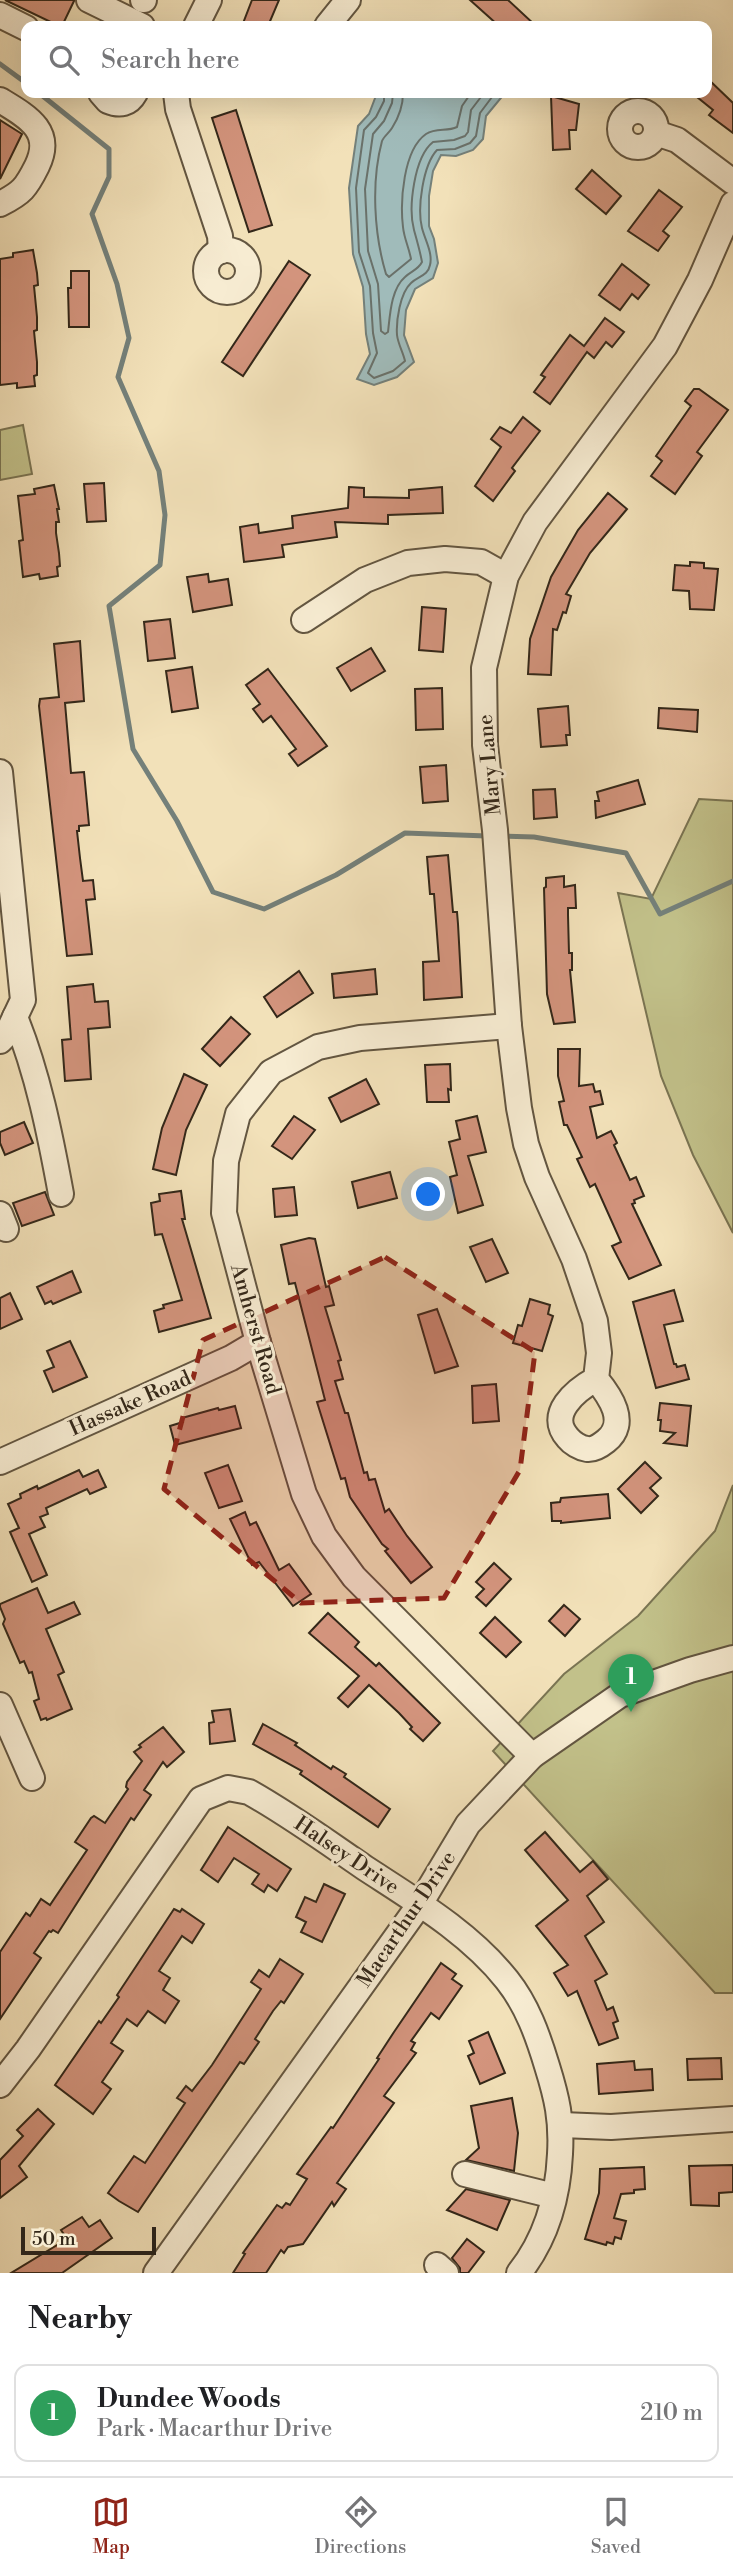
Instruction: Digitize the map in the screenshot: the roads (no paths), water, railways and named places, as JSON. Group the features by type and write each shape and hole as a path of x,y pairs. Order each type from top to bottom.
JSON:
{"street":[{"path":"89,0 132,21"},
{"path":"198,21 209,0"},
{"path":"331,21 348,0"},
{"path":"105,98 108,102 122,104 131,98"},
{"path":"177,98 220,236 221,251"},
{"path":"0,100 36,127 43,138 44,150 27,187 0,204"},
{"path":"656,133 677,140 733,182"},
{"name":"Mary Lane","path":"596,1379 599,1353 595,1321 574,1259 537,1177 526,1144 509,1026 496,839 485,745 484,668 506,576 535,522 665,346 700,280 733,204"},
{"path":"304,620 365,580 408,563 445,559 481,562 506,576"},
{"path":"0,772 23,1000 7,1034 0,1041"},
{"path":"15,1017 28,1049 45,1110 61,1195"},
{"name":"Amherst Road","path":"509,1026 360,1038 318,1047 271,1072 238,1114 226,1161 224,1213 258,1342 304,1494 324,1536 354,1577 531,1756"},
{"name":"Hassake Road","path":"0,1462 231,1358 258,1342"},
{"name":"Macarthur Drive","path":"156,2273 420,1904 468,1824 531,1756 620,1695 733,1658"},
{"path":"0,1705 32,1778"},
{"name":"Halsey Drive","path":"0,2085 28,2049 201,1799 228,1788 249,1792 420,1904 487,1958 508,1980 528,2012 543,2052 562,2125 559,2176 547,2227 519,2273"},
{"path":"562,2125 611,2127 733,2119"},
{"path":"465,2174 554,2196"}],"water":[{"path":"375,98 501,98 486,116 483,139 473,150 456,156 441,155 433,171 429,196 429,226 438,263 433,278 415,289 406,310 404,335 414,362 397,377 374,385 357,379 370,354 363,287 353,254 349,188 358,126 369,114"}],"waterway":[{"path":"0,64 21,79"},
{"path":"45,98 109,149 109,177 92,214 117,284 129,338 118,377 159,471 165,515 160,565 109,606 133,749 177,821 213,892 264,909 336,875 405,833 487,836"},
{"path":"500,836 534,837 626,853 660,914 733,881"}],"place":[{"name":"Dundee Woods","path":"631,1712"}]}
